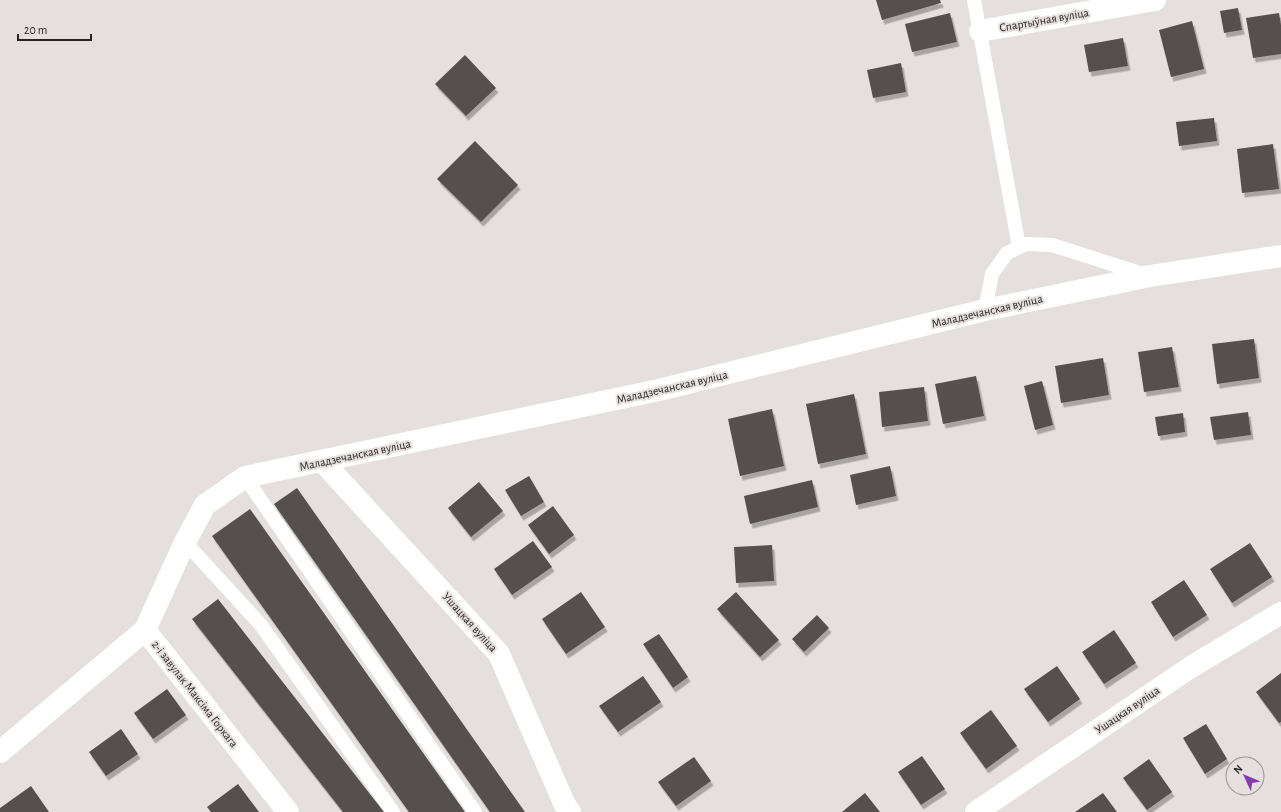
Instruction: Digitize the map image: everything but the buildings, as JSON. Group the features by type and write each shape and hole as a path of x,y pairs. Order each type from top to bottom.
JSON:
{"street":[{"name":"Спартыўная вуліца","path":"980,31 1155,0"},
{"name":"Маладзечанская вуліца","path":"145,630 185,542 205,505 245,478 659,390 985,310 1150,276 1281,256"},
{"name":"Ушацкая вуліца","path":"323,462 499,654 564,803 570,812"},
{"name":"Ушацкая вуліца","path":"976,812 1191,667 1281,613"},
{"name":"2-і завулак Максіма Горкага","path":"0,752 145,630 288,812"}],"lane":[{"path":"974,0 1019,247"},
{"path":"985,310 992,274 1007,253 1026,244 1052,245 1150,276"},
{"path":"245,478 475,812"},
{"path":"185,542 261,625 393,812"}]}
